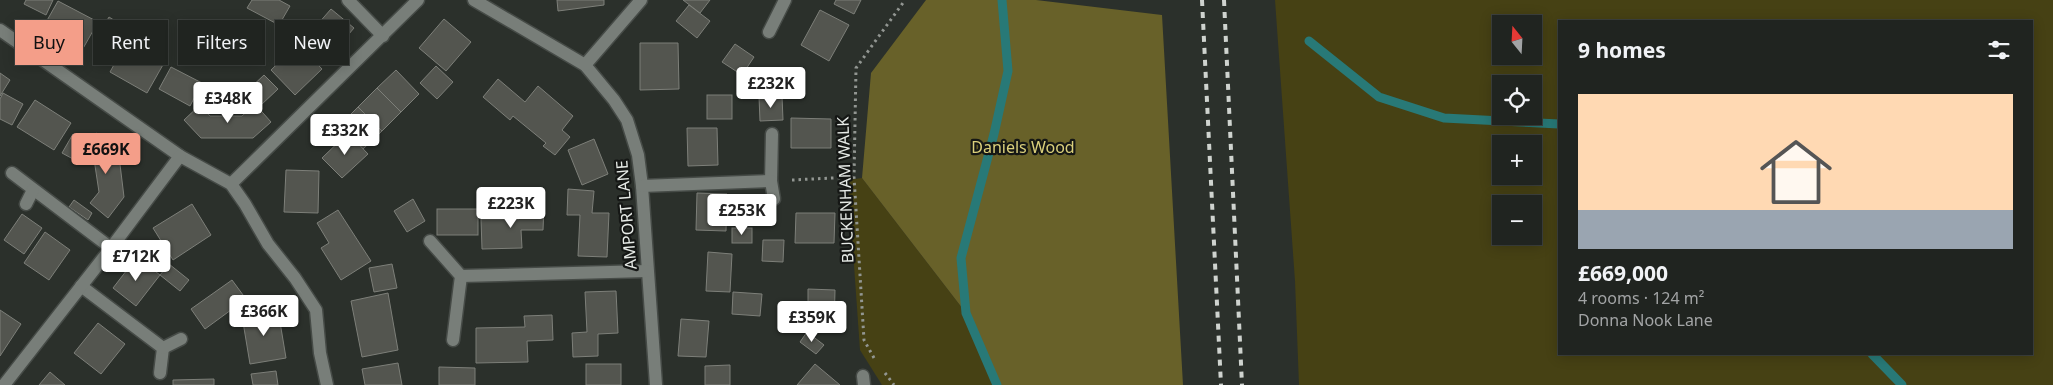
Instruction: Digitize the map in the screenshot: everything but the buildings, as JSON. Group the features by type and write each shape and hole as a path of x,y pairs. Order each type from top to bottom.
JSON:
{"street":[{"path":"348,0 383,36"},
{"path":"231,184 418,0"},
{"name":"AMPORT LANE","path":"474,0 584,65 614,100 627,120 638,155 642,186 656,385"},
{"path":"584,65 641,0"},
{"path":"769,32 785,0"},
{"path":"0,30 180,156 231,184 268,244 295,278 316,310 320,353 327,385"},
{"path":"772,134 771,181 774,199"},
{"path":"4,385 180,156"},
{"path":"12,173 111,248"},
{"path":"642,186 771,181"},
{"path":"26,204 33,190"},
{"path":"430,241 461,276 454,340"},
{"path":"461,276 647,271"},
{"path":"81,286 163,348"},
{"path":"163,348 181,339"},
{"path":"160,373 163,348"}],"path":[{"name":"BUCKENHAM WALK","path":"878,362 864,340 854,177 856,68 905,0"},
{"path":"771,181 854,177"},
{"path":"882,370 894,385"}],"shaded area":[{"path":"1275,0 2053,0 2053,385 1299,385 1295,281"},
{"path":"862,178 966,313 997,385 882,385 860,350 848,180"}],"green space":[{"name":"Daniels Wood","path":"926,0 1036,0 1162,15 1183,385 998,385 966,313 862,178 871,73"}],"waterway":[{"path":"997,385 966,313 961,258 994,134 1008,71 1002,0"},
{"path":"1309,41 1379,97 1444,118 1558,124"},
{"path":"1873,355 1902,385"}],"railway":[{"path":"1202,0 1221,385"},
{"path":"1224,0 1242,385"}]}
